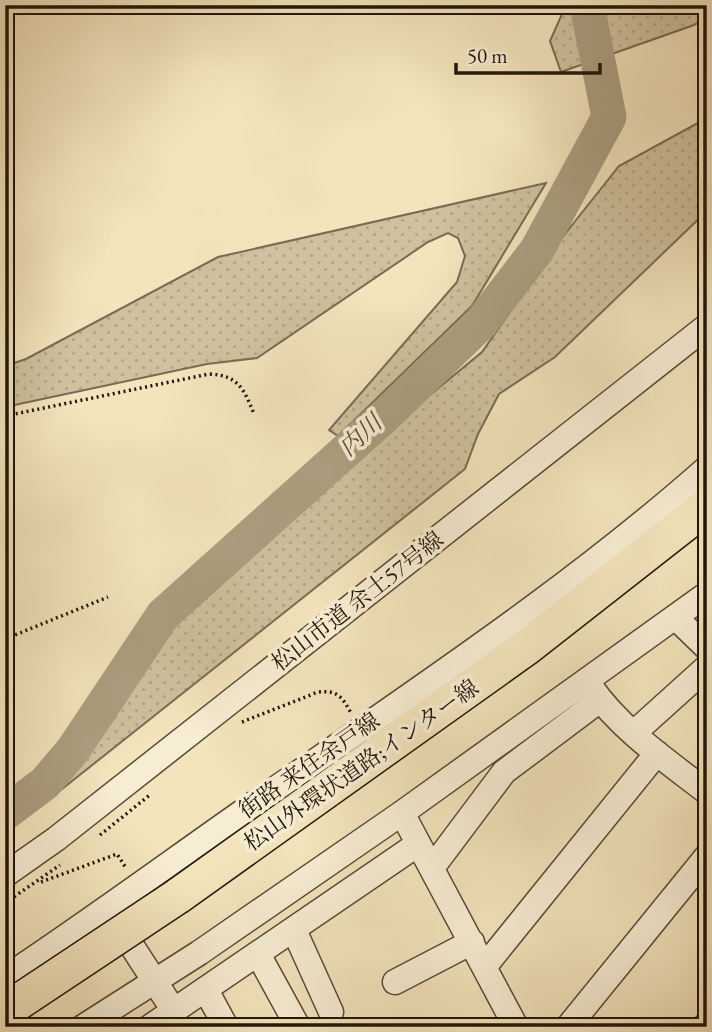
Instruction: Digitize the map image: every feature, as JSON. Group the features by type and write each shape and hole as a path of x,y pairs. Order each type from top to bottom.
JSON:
{"highway":[{"name":"松山外環状道路;インター線","path":"5,1011 178,895 527,647 707,506"}],"street":[{"name":"松山市道 余土57号線","path":"10,883 57,839 204,721 707,326"},
{"name":"街路 来住余戸線","path":"5,978 108,910 229,821 508,627 608,551 707,468"},
{"path":"432,867 504,772 675,617 707,594"},
{"path":"675,617 707,648"},
{"path":"635,732 707,667"},
{"path":"593,690 657,753 707,792"},
{"path":"83,1027 402,813 593,690"},
{"path":"485,966 657,753"},
{"path":"402,813 516,1027"},
{"path":"150,1027 418,844"},
{"path":"568,1027 707,856"},
{"path":"108,910 174,1011"},
{"path":"294,930 311,1023"},
{"path":"396,982 472,942"},
{"path":"258,954 311,1023"},
{"path":"206,990 226,1027"}],"path":[{"path":"5,416 209,374 223,374 235,379 244,388 254,414"},
{"path":"5,639 108,597"},
{"path":"204,721 217,728 236,724 318,692 331,691 341,696 353,716"},
{"path":"10,883 117,854 128,872"}],"shaded area":[{"path":"566,5 707,5 707,18 561,72 550,41"},
{"path":"707,118 707,211 555,357 499,394 478,434 465,469 57,793 148,664 171,619 327,480 482,352 561,239 619,166"},
{"path":"546,183 472,306 338,436 329,430 457,282 465,256 458,238 448,233 428,242 257,358 207,364 5,407 5,366 26,359 218,257"}],"waterway":[{"name":"内川","path":"5,813 45,783 73,750 163,615 389,412 481,323 537,250 609,117 587,5"}]}
